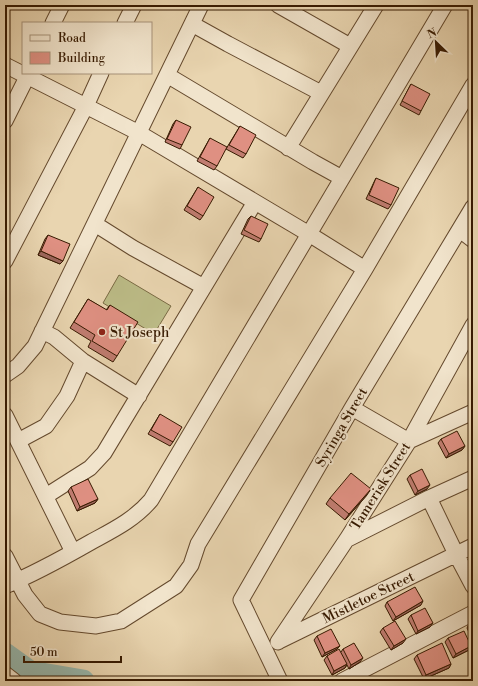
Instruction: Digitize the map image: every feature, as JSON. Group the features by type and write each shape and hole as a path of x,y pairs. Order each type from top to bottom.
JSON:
{"street":[{"path":"54,22 62,5"},
{"path":"126,22 134,5"},
{"path":"5,375 18,366 34,346 42,331 202,5"},
{"path":"278,5 350,46"},
{"path":"288,148 376,5"},
{"path":"11,583 73,552 129,521 142,511 151,500 445,5"},
{"path":"192,24 321,93"},
{"path":"5,65 22,72"},
{"path":"5,121 28,74 139,133 365,269"},
{"path":"5,261 86,106 101,74"},
{"path":"167,75 288,148 342,178"},
{"path":"5,556 11,583 25,595 40,614 60,622 96,626 121,621 176,586 191,565 198,544 365,269 473,85"},
{"path":"46,496 90,468 104,453 255,202"},
{"name":"Syringa Street","path":"264,651 241,600 352,408 473,207"},
{"path":"94,224 133,248 204,287"},
{"path":"460,230 473,240"},
{"name":"Tamerisk Street","path":"278,642 347,539 409,441 473,325"},
{"path":"42,331 54,337 83,361 138,396"},
{"path":"18,441 46,426 67,396 83,361"},
{"path":"352,408 409,441 473,412"},
{"path":"5,415 73,552"},
{"path":"347,539 473,478"},
{"path":"429,498 473,586"},
{"name":"Mistletoe Street","path":"264,651 278,642 473,546"},
{"path":"342,681 473,613"},
{"path":"264,651 280,681"},
{"path":"5,674 14,681"}],"green space":[{"path":"119,275 171,306 154,334 103,303"}],"building":[{"path":"411,84 430,94 421,111 402,101"},
{"path":"176,120 191,127 182,145 167,139"},
{"path":"240,126 256,135 246,154 229,145"},
{"path":"210,138 227,147 217,166 200,157"},
{"path":"376,178 399,188 391,205 369,195"},
{"path":"198,187 214,197 203,216 187,206"},
{"path":"251,216 268,224 261,239 244,230"},
{"path":"48,235 70,244 63,261 41,251"},
{"path":"88,299 107,310 110,305 138,322 117,356 92,341 95,335 74,322"},
{"path":"160,414 182,427 173,442 151,430"},
{"path":"457,431 465,446 449,454 441,439"},
{"path":"422,469 430,485 418,491 410,475"},
{"path":"351,473 371,489 349,514 330,498"},
{"path":"88,479 98,499 80,507 71,487"},
{"path":"415,587 423,601 396,617 387,602"},
{"path":"425,608 433,623 418,631 411,615"},
{"path":"395,621 406,639 394,646 383,628"},
{"path":"473,622 473,632 469,624"},
{"path":"331,629 340,646 325,653 317,636"},
{"path":"464,631 471,646 456,654 448,638"},
{"path":"354,643 363,658 351,665 343,649"},
{"path":"442,643 451,664 426,675 417,655"},
{"path":"339,649 347,664 334,671 327,656"}],"waterway":[{"path":"5,654 30,672 83,681"}],"place":[{"name":"St Joseph","path":"102,332"}]}
